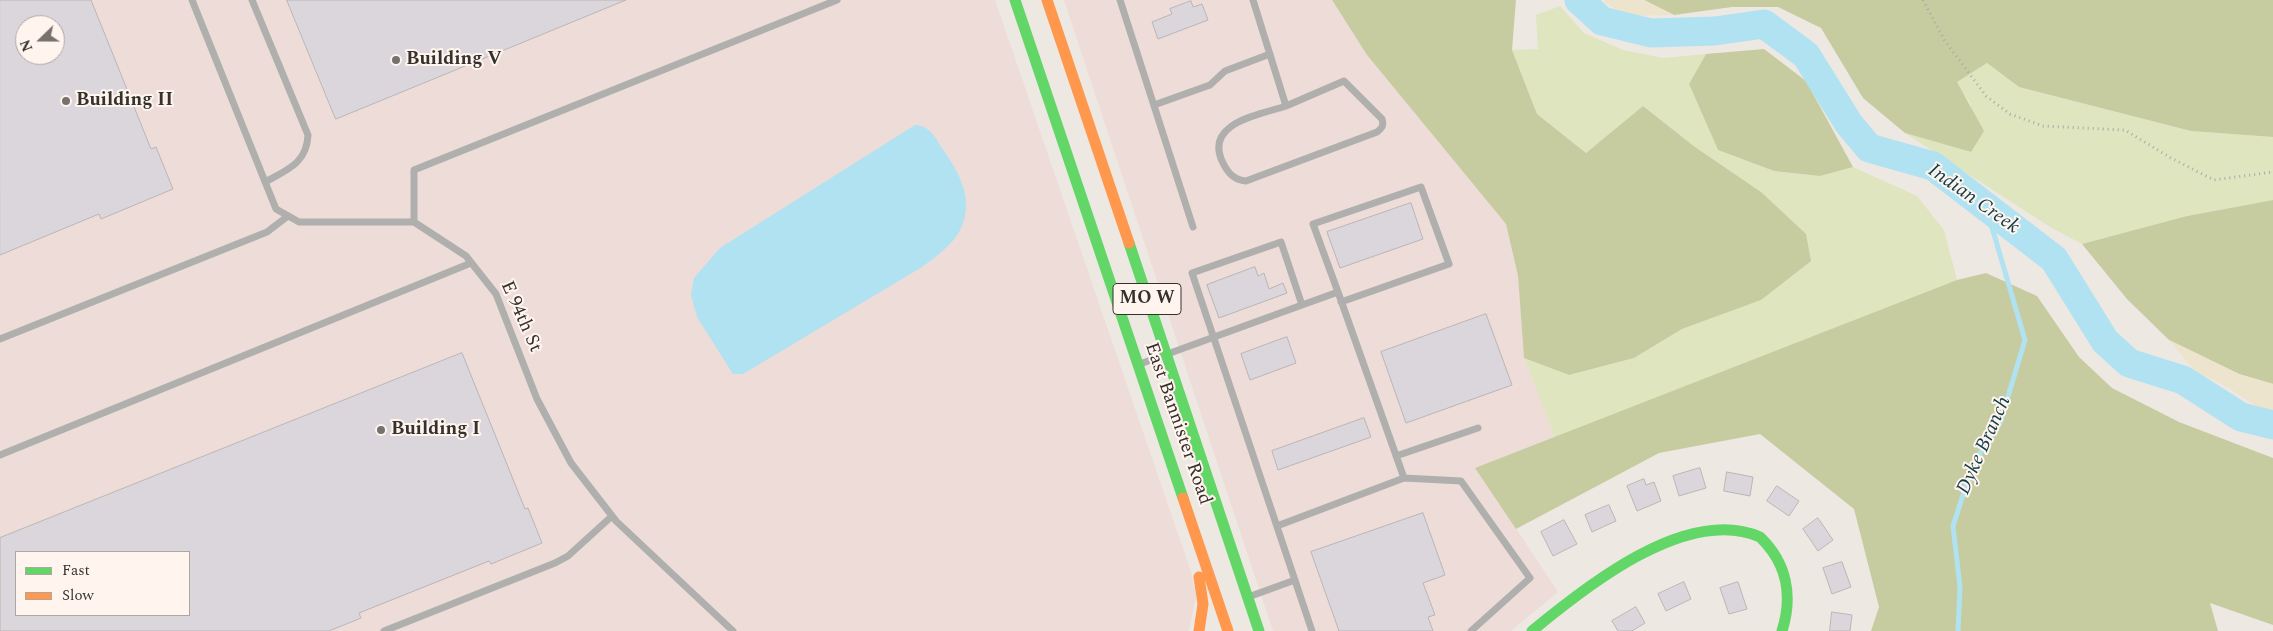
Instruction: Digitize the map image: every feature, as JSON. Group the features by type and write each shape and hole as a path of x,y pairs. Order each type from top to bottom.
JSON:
{"main road":[{"name":"East Bannister Road","path":"1015,0 1228,631"},
{"name":"East Bannister Road","path":"1048,0 1259,631"},
{"path":"1160,430 1172,493 1203,588 1204,611 1199,631"},
{"path":"1532,631 1567,601 1623,565 1676,539 1714,529 1740,531 1760,537 1778,562 1784,572 1788,596 1788,614 1782,631"}],"lane":[{"path":"192,0 276,209 299,222 414,222 414,170 837,0"},
{"path":"252,0 308,135 308,148 302,158 289,169 265,182"},
{"path":"1120,0 1192,226"},
{"path":"1253,0 1286,106"},
{"path":"1154,105 1210,85 1225,71 1270,54"},
{"path":"1344,81 1384,123 1377,132 1246,181 1232,176 1223,162 1218,147 1221,135 1234,124 1286,106 1344,81"},
{"path":"1341,302 1449,264 1421,187 1313,224 1404,478"},
{"path":"0,339 267,232 288,216"},
{"name":"E 94th St","path":"414,222 466,256 496,294 537,399 571,463 612,516 733,631"},
{"path":"1302,305 1281,242 1192,273 1312,631"},
{"path":"0,455 472,263"},
{"path":"1138,365 1338,292"},
{"path":"1396,456 1478,428"},
{"path":"1277,526 1404,478 1461,481 1530,578 1470,631"},
{"path":"384,631 561,560 582,544 612,516"},
{"path":"1248,597 1295,580"}],"path":[{"path":"1923,0 1946,41 1986,96 2010,114 2043,126 2125,130 2171,158 2214,180 2273,172"}],"shaded area":[{"path":"0,0 995,0 1191,572 1196,596 1189,631 0,631"},
{"path":"1064,0 1332,0 1367,55 1506,224 1518,276 1524,358 1555,438 1476,468 1558,592 1511,631 1273,631"}],"green space":[{"path":"1332,0 1516,0 1512,50 1537,114 1586,153 1643,106 1695,147 1761,192 1806,234 1811,261 1761,300 1682,329 1634,358 1569,375 1524,358 1518,276 1506,224 1367,55"},
{"path":"1644,0 2273,0 2273,137 2191,131 2019,87 1987,63 1957,82 1984,131 1971,152 1905,133 1863,98 1821,28 1778,7 1732,7 1674,15"},
{"path":"1560,6 1584,33 1623,50 1663,58 1706,54 1689,84 1718,150 1774,171 1820,176 1853,167 1917,196 1944,230 1957,280 1555,438 1524,358 1569,375 1634,358 1682,329 1761,300 1761,192 1695,147 1643,106 1586,153 1537,114 1512,50 1538,49 1536,15"},
{"path":"1764,49 1806,81 1853,167 1820,176 1774,171 1718,150 1689,84 1706,54"},
{"path":"1987,63 2019,87 2191,131 2273,137 2273,200 2187,216 2082,244 2050,227 1905,133 1971,152 1971,105 1956,82"},
{"path":"2273,200 2273,384 2239,374 2169,340 2127,299 2082,244 2187,216"},
{"path":"1986,273 2037,296 2079,357 2112,388 2179,422 2273,458 2273,625 2210,603 2218,631 1871,631 1879,607 1854,509 1760,434 1659,453 1516,529 1475,468 1957,280"}],"sand":[{"path":"1604,0 1644,0 1674,15 1628,16 1605,3"},
{"path":"2169,340 2239,374 2273,384 2273,410 2259,408 2230,389 2194,370"}],"water":[{"path":"915,125 925,127 934,136 962,183 965,193 966,213 956,237 946,248 922,267 743,374 733,374 697,317 691,295 694,278 720,248"}],"building":[{"name":"Building II","path":"0,0 91,0 151,149 156,147 173,189 101,219 99,214 0,255"},
{"name":"Building V","path":"287,0 626,0 336,119"},
{"path":"1191,1 1193,7 1202,4 1208,20 1158,39 1152,22 1172,14 1170,9"},
{"path":"1411,203 1423,239 1340,268 1327,232"},
{"path":"1255,267 1258,276 1264,273 1269,289 1283,283 1287,293 1219,318 1207,285"},
{"path":"1486,314 1512,385 1406,423 1381,352"},
{"path":"1287,337 1296,363 1250,380 1241,354"},
{"name":"Building I","path":"462,353 525,509 528,508 542,543 491,564 489,561 359,613 361,618 329,631 0,631 0,538"},
{"path":"1364,418 1371,437 1278,470 1272,451"},
{"path":"1700,468 1706,488 1679,496 1673,476"},
{"path":"1727,472 1753,477 1750,496 1724,491"},
{"path":"1644,479 1646,485 1654,482 1661,501 1637,511 1627,486"},
{"path":"1777,486 1799,501 1789,516 1767,501"},
{"path":"1609,505 1616,521 1592,532 1585,515"},
{"path":"1423,513 1445,575 1423,583 1435,615 1428,617 1433,631 1339,631 1311,552"},
{"path":"1818,518 1833,540 1818,551 1803,529"},
{"path":"1564,520 1577,544 1553,556 1541,532"},
{"path":"1842,562 1851,587 1832,594 1823,568"},
{"path":"1684,582 1691,599 1666,611 1658,594"},
{"path":"1738,582 1747,609 1729,614 1720,588"},
{"path":"1636,607 1645,623 1632,631 1618,631 1612,621"},
{"path":"1832,612 1852,615 1850,631 1830,631"}],"waterway":[{"name":"Indian Creek","path":"1579,0 1602,21 1651,33 1715,31 1764,24 1806,55 1849,124 1869,148 1933,166 2054,259 2105,341 2129,363 2183,380 2241,417 2273,425"},
{"name":"Dyke Branch","path":"1958,631 1960,587 1953,526 1973,464 2000,423 2025,340 1986,207"}],"traffic: fast":[{"path":"1015,0 1183,498"},
{"path":"1129,243 1259,631"},
{"path":"1532,631 1608,573 1638,556 1670,541 1701,532 1731,530 1760,537 1769,547 1782,569 1787,593 1787,605 1782,631"}],"traffic: slow":[{"path":"1047,0 1129,243"},
{"path":"1183,498 1228,631"},
{"path":"1199,577 1203,604 1199,631"}],"place":[{"name":"Building V","path":"396,60"},
{"name":"Building II","path":"66,101"},
{"name":"Building I","path":"381,430"}]}
